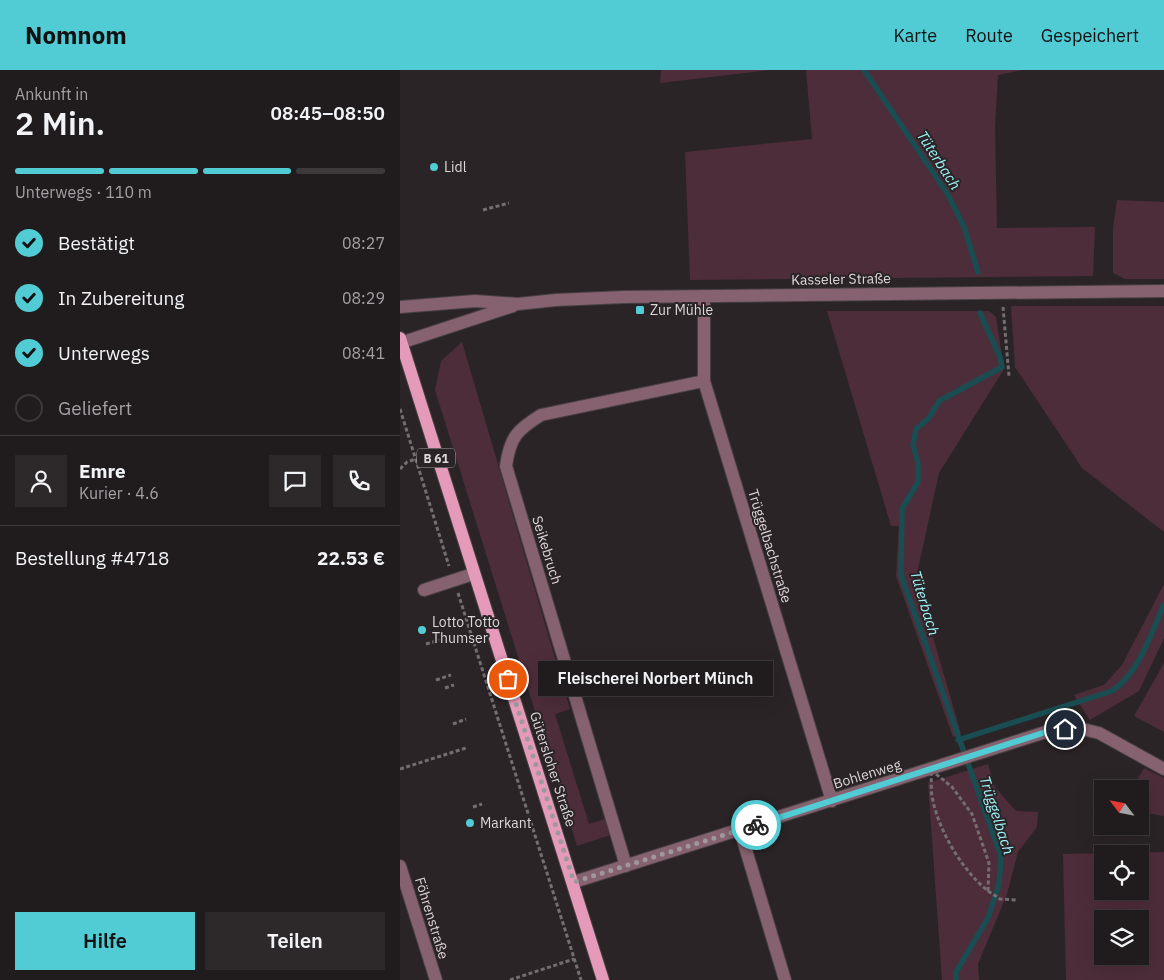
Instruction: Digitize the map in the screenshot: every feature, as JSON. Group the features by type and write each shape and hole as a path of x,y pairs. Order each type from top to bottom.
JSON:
{"main road":[{"name":"Gütersloher Straße","path":"400,341 473,574 574,882 603,980"}],"street":[{"name":"Kasseler Straße","path":"400,307 474,301 518,304 595,298 1164,291"},
{"name":"Trüggelbachstraße","path":"704,296 704,381 832,801"},
{"name":"Kasseler Straße","path":"400,341 518,304"},
{"name":"Seikebruch","path":"626,866 506,466 509,446 520,428 540,415 704,381"},
{"path":"424,590 473,574"},
{"name":"Bohlenweg","path":"574,882 1052,730 1078,728 1099,734 1164,769"},
{"path":"740,830 785,980"},
{"name":"Föhrenstraße","path":"400,866 436,980"}],"path":[{"path":"483,210 509,202"},
{"path":"1002,292 1008,376"},
{"path":"400,409 581,980"},
{"path":"400,469 407,462 416,459"},
{"path":"426,644 440,640"},
{"path":"436,680 451,675"},
{"path":"444,688 454,685"},
{"path":"453,724 466,719"},
{"path":"400,769 466,748"},
{"path":"931,770 933,800 950,842 971,878 1000,899 1017,900"},
{"path":"931,770 952,786 972,814 989,863 988,891"},
{"path":"473,807 482,804"},
{"path":"510,980 574,959"}],"shaded area":[{"path":"661,70 770,70 660,83"},
{"path":"806,70 1023,70 998,75 995,127 997,228 1095,227 1093,276 690,280 685,152 812,139"},
{"path":"1117,200 1164,202 1164,279 1125,279 1113,273 1113,228"},
{"path":"1011,306 1164,306 1164,532 1082,468 1015,367"},
{"path":"827,311 989,311 996,317 1004,369 939,473 916,578 961,734 953,737 896,576 899,526 891,526"},
{"path":"462,342 570,709 555,714 589,824 605,819 610,835 577,846 435,390 441,361"},
{"path":"1164,584 1164,638 1139,691 1090,720 1074,695 1104,685 1122,665"},
{"path":"1164,663 1164,732 1134,716"},
{"path":"988,764 995,787 1016,811 1038,812 1037,827 1018,852 1007,894 978,964 979,980 942,980 928,783"},
{"path":"1144,768 1164,778 1164,816 1149,814 1149,780 1137,780"},
{"path":"1149,852 1164,852 1164,980 1066,980 1063,854 1094,853 1094,900 1149,900"}],"waterway":[{"name":"Tüterbach","path":"864,70 947,193 964,227 978,272"},
{"name":"Tüterbach","path":"956,980 956,972 988,918 999,884 1001,856 901,575 902,509 918,482 918,463 913,445 916,429 929,418 939,401 1002,367 1000,357 980,313"},
{"path":"958,740 1112,691 1122,683 1137,663 1164,605"}],"way so far":[{"path":"508,679 574,882 756,825"}],"place":[{"name":"Lidl","path":"434,167"},
{"name":"Zur Mühle","path":"640,310"},
{"name":"Lotto Totto Thumser","path":"422,630"},
{"name":"Fleischerei Norbert Münch","path":"508,679"},
{"name":"Markant","path":"470,823"}],"route":[{"path":"756,825 1052,730 1065,729"}],"water label":[{"name":"Trüggelbach","path":"997,815"}]}
